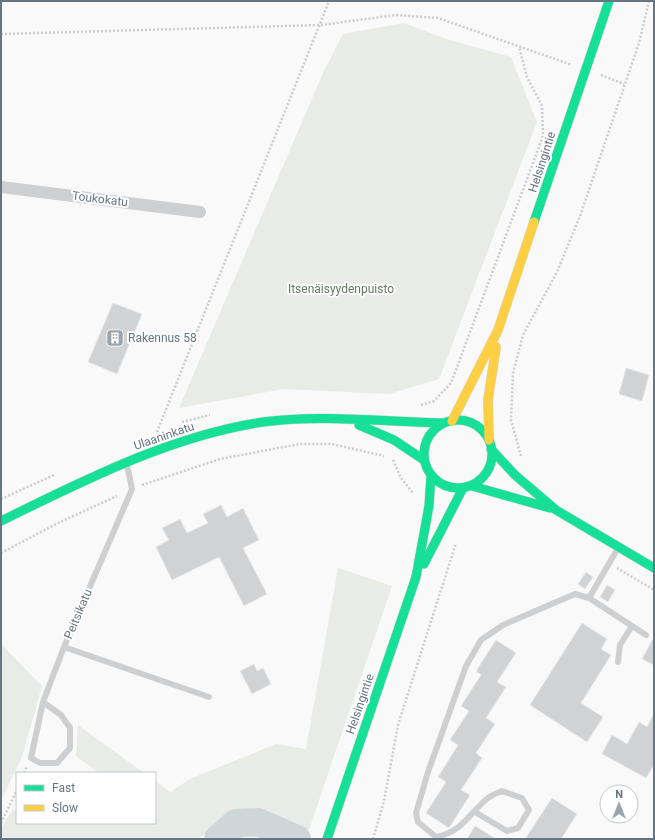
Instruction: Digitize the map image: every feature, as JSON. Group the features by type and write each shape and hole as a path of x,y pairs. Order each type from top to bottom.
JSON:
{"main road":[{"name":"Helsingintie","path":"448,422 498,330 609,1"},
{"name":"Helsingintie","path":"490,445 488,400 498,330"},
{"name":"Ulaaninkatu","path":"1,520 126,461 190,438 251,425 303,419 401,423 448,422"},
{"name":"Ulaaninkatu","path":"347,421 394,440 424,460"},
{"path":"556,510 468,487 446,486 431,476 424,460 424,451 428,439 436,428 448,422 470,423 481,430 490,445 515,475 556,510 654,568"},
{"path":"468,487 486,474 492,458 490,445"},
{"name":"Helsingintie","path":"327,839 416,577 429,506 431,476"},
{"name":"Helsingintie","path":"416,577 452,512 468,487"}],"street":[{"name":"Toukokatu","path":"1,187 200,212"}],"lane":[{"path":"126,461 132,489"},
{"name":"Peitsikatu","path":"132,489 64,646 208,697"},
{"path":"589,598 618,547"},
{"path":"475,812 507,830 518,828 529,810 522,798 502,791 488,798 466,821 448,835 436,837 418,822 416,813 428,772 466,666 481,640 502,625 575,594 589,598 646,635"},
{"path":"618,662 620,645 632,626"},
{"path":"43,702 61,715 70,728 70,748 56,763 40,763 31,758 43,702 64,646"}],"path":[{"path":"157,432 321,25 329,1"},
{"path":"515,475 521,456 511,420 513,373 523,335 558,272 575,230 639,43 649,1"},
{"path":"1,34 321,25 396,14 438,18 574,66"},
{"path":"401,423 407,410 434,401 451,383 544,136 542,106 527,77 519,47"},
{"path":"594,72 624,84"},
{"path":"394,440 392,458 401,478 417,498 429,506"},
{"path":"1,553 58,523 132,489 220,459 300,444 332,444 386,456"},
{"path":"373,839 384,801 398,725 458,536"},
{"path":"609,563 654,590"},
{"path":"1,822 16,792"}],"green space":[{"name":"Itsenäisyydenpuisto","path":"404,23 446,39 511,57 537,122 439,379 389,394 284,389 179,408 323,73 343,34"},
{"path":"338,568 392,586 309,830 261,813 235,812 198,839 1,839 1,828 13,809 16,812 16,824 156,824 156,782 170,792 190,779 276,744 306,749"},
{"path":"1,644 42,686 22,757 1,801"},
{"path":"78,725 143,772 98,772 76,756"},
{"path":"258,833 273,839 230,839 236,834"}],"building":[{"name":"Rakennus 58","path":"113,303 142,314 117,374 88,362"},
{"path":"626,368 649,375 642,401 619,394"},
{"path":"221,505 227,517 243,508 259,540 243,548 267,594 244,606 219,557 172,580 156,547 169,540 162,528 180,519 187,533 208,523 203,514"},
{"path":"586,572 593,577 585,589 578,584"},
{"path":"607,585 615,590 608,602 600,597"},
{"path":"582,623 607,639 601,649 611,655 581,703 603,717 587,742 530,705"},
{"path":"654,637 654,665 642,659"},
{"path":"496,640 516,653 497,682 506,687 486,718 495,724 476,753 482,758 461,790 470,795 449,828 426,813 446,782 438,777 458,745 450,740 469,711 461,706 481,675 476,671"},
{"path":"254,664 257,671 263,668 271,684 252,694 240,671"},
{"path":"654,713 654,765 646,778 602,754 612,735 627,744 639,722 647,727"},
{"path":"552,798 577,814 561,839 525,839"},
{"path":"475,826 496,839 467,839"}],"waterway":[{"path":"218,839 236,823 258,822 297,839"}],"traffic: fast":[{"path":"534,222 609,1"},
{"path":"1,521 64,490 129,461 195,438 228,429 263,422 308,419 354,419 444,423"},
{"path":"458,420 471,423 482,430 489,441 492,454 489,467 482,478 471,485 458,488 445,485 434,478 427,467 424,454 427,441 434,430 445,423 458,420"},
{"path":"359,425 394,440 424,460"},
{"path":"491,449 515,475 556,510 654,568"},
{"path":"327,839 416,577 429,506 431,476"},
{"path":"472,486 550,508"},
{"path":"424,564 463,488"}],"traffic: slow":[{"path":"452,421 498,330 534,222"},
{"path":"489,440 488,400 496,347"}],"place":[{"name":"Rakennus 58","path":"115,338"}]}
